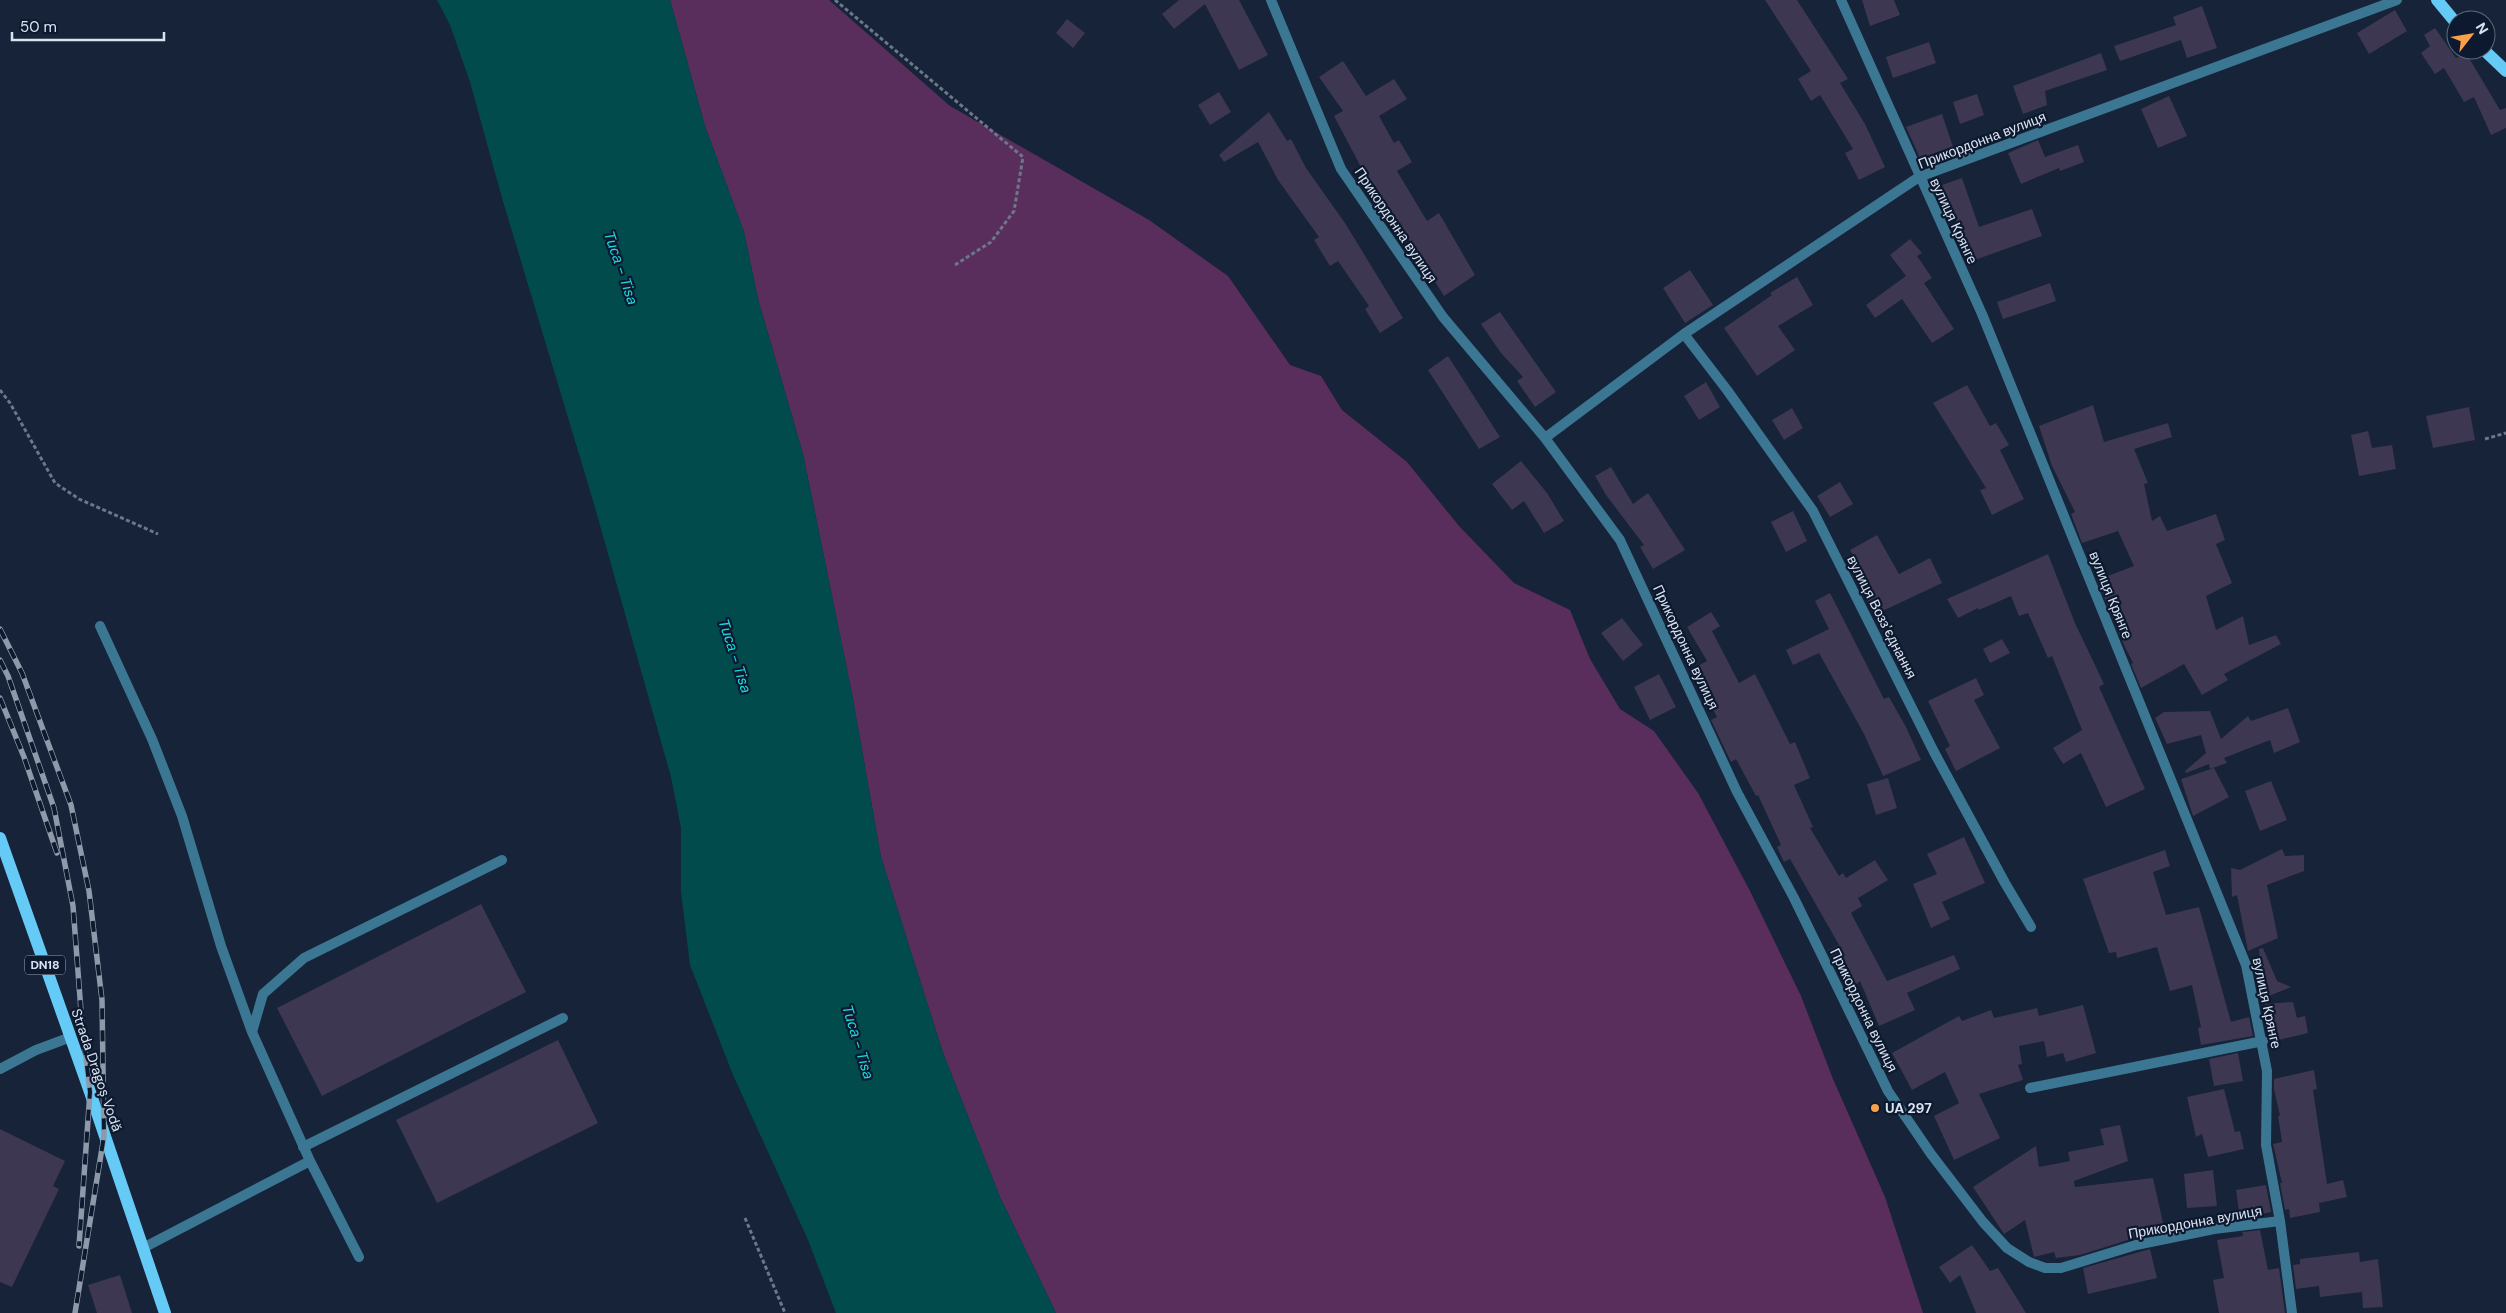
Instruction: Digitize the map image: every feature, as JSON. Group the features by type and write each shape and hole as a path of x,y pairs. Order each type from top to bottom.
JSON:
{"main road":[{"path":"2437,0 2446,11"},
{"path":"2494,60 2506,71"},
{"name":"Strada Dragoș Vodă","path":"0,838 166,1313"}],"street":[{"name":"Прикордонна вулиця","path":"1271,0 1341,169 1443,317 1545,438 1620,540 1737,792 1794,898 1888,1091 1931,1154 1983,1222 2001,1241 2029,1262 2045,1268 2061,1268 2136,1245 2214,1230 2280,1221 2292,1313"},
{"name":"вулиця Крянге","path":"1841,0 1982,314 2229,919 2246,965 2263,1041 2267,1072 2266,1145 2280,1221"},
{"name":"Прикордонна вулиця","path":"1545,438 1684,334 1919,177 2397,0"},
{"name":"вулиця Воззʼєднання","path":"1684,334 1727,390 1813,511 1939,760 2005,883 2031,926"},
{"path":"100,626 152,739 182,816 220,946 252,1032 310,1161 359,1257"},
{"path":"252,1032 263,994 304,958 502,860"},
{"path":"304,1147 563,1018"},
{"path":"0,1069 36,1050 71,1037"},
{"path":"2030,1088 2263,1041"},
{"path":"143,1248 310,1161"}],"path":[{"path":"835,0 1023,157 1014,211 990,242 955,266"},
{"path":"0,390 10,403 55,483 79,499 158,534"},
{"path":"2485,439 2506,433"},
{"path":"745,1218 785,1313"}],"shaded area":[{"path":"670,0 829,0 950,106 1149,220 1228,276 1290,365 1321,376 1342,410 1407,462 1459,526 1514,583 1570,610 1590,659 1620,709 1654,731 1698,793 1750,891 1801,996 1833,1079 1885,1197 1923,1313 1056,1313 1000,1197 943,1053 881,857 852,694 803,454 758,299 744,232 705,126"}],"water":[{"name":"Тиса - Tisa","path":"437,0 670,0 705,126 744,232 758,299 803,454 852,694 881,857 943,1053 1000,1197 1056,1313 836,1313 808,1240 733,1075 690,965 681,892 681,828 671,777 594,504 502,198 470,82 450,25"}],"building":[{"path":"1179,0 1239,0 1268,55 1239,70 1205,4 1174,29 1162,14"},
{"path":"1765,0 1797,0 1848,79 1840,83 1865,124 1885,167 1859,180 1845,153 1853,149 1820,95 1811,101 1798,79 1811,71"},
{"path":"1862,0 1894,0 1900,15 1870,26"},
{"path":"2202,6 2217,48 2187,58 2181,40 2120,61 2114,46 2176,25 2173,17"},
{"path":"2395,10 2407,31 2369,54 2357,33"},
{"path":"1067,19 1085,33 1073,48 1056,33"},
{"path":"2435,28 2446,44 2446,60 2470,60 2500,110 2506,108 2506,128 2491,135 2474,97 2464,102 2444,68 2435,74 2421,53 2430,46 2424,35"},
{"path":"1929,42 1936,63 1893,78 1886,57"},
{"path":"2101,53 2107,70 2045,91 2047,105 2023,114 2013,86"},
{"path":"1343,61 1366,96 1394,79 1407,99 1379,116 1394,143 1399,140 1412,162 1397,171 1427,221 1439,213 1475,275 1444,296 1374,184 1371,186 1334,116 1343,111 1319,77"},
{"path":"1219,92 1231,112 1210,125 1198,105"},
{"path":"1977,94 1984,115 1960,124 1953,102"},
{"path":"2169,96 2187,136 2158,148 2141,109"},
{"path":"1269,112 1287,141 1291,139 1306,168 1345,223 1403,318 1380,333 1365,309 1369,306 1338,261 1330,266 1314,240 1319,237 1278,180 1258,142 1224,162 1219,155"},
{"path":"1942,114 1953,147 1920,158 1906,127"},
{"path":"2038,140 2045,157 2078,145 2084,162 2060,171 2059,168 2021,184 2008,153"},
{"path":"1962,178 1979,227 2032,209 2042,236 1972,261 1942,185"},
{"path":"1910,239 1922,253 1917,256 1932,278 1924,283 1954,329 1932,343 1902,299 1875,318 1866,305 1906,276 1890,255"},
{"path":"1690,270 1713,305 1685,323 1663,288"},
{"path":"1797,277 1813,305 1778,326 1795,350 1757,376 1724,328 1772,295 1770,293"},
{"path":"2050,283 2056,301 2003,319 1997,302"},
{"path":"1500,312 1556,392 1535,407 1517,381 1523,377 1501,353 1481,324"},
{"path":"1448,356 1500,437 1479,449 1428,370"},
{"path":"1706,382 1720,407 1699,420 1684,396"},
{"path":"1967,385 1990,426 1996,423 2009,445 2000,450 2024,499 1992,515 1980,490 1986,488 1933,403"},
{"path":"2093,405 2104,442 2168,423 2172,437 2134,449 2148,483 2144,484 2152,521 2160,516 2167,531 2216,514 2225,540 2216,544 2232,583 2206,596 2216,630 2243,616 2249,645 2276,635 2281,644 2224,674 2228,680 2202,695 2184,664 2141,688 2131,664 2133,663 2097,580 2134,566 2118,531 2082,543 2071,514 2075,512 2052,466 2039,426"},
{"path":"2469,407 2475,440 2433,448 2426,416"},
{"path":"1792,408 1803,428 1784,440 1772,420"},
{"path":"2368,431 2372,448 2392,445 2396,469 2359,476 2351,435"},
{"path":"1521,461 1547,493 1564,521 1544,533 1524,501 1512,510 1492,484"},
{"path":"1611,467 1633,504 1648,493 1685,550 1653,569 1640,547 1644,545 1606,495 1595,476"},
{"path":"1840,482 1853,504 1830,517 1817,496"},
{"path":"1793,511 1807,541 1786,552 1771,522"},
{"path":"1877,535 1899,574 1930,558 1942,583 1874,615 1863,591 1871,587 1850,550"},
{"path":"2048,554 2075,623 2104,684 2099,687 2145,789 2106,807 2081,753 2063,764 2053,748 2082,730 2052,656 2048,658 2028,613 2019,616 2011,596 1979,610 1978,608 1958,618 1947,599"},
{"path":"1830,593 1884,699 1889,697 1906,727 1921,760 1883,776 1864,734 1819,653 1793,665 1786,650 1829,629 1815,601"},
{"path":"1711,612 1720,626 1712,631 1739,683 1755,674 1790,744 1795,742 1810,778 1794,785 1813,827 1810,828 1839,876 1843,873 1846,878 1875,860 1888,880 1858,898 1862,906 1851,913 1887,981 1954,955 1960,969 1907,993 1915,1010 1879,1026 1860,981 1853,987 1828,950 1839,945 1790,859 1784,862 1777,847 1781,845 1758,795 1756,796 1736,759 1731,762 1711,720 1717,717 1692,669 1707,661 1687,627"},
{"path":"1622,618 1643,645 1623,661 1601,633"},
{"path":"2002,639 2010,653 1990,663 1983,649"},
{"path":"1659,674 1676,707 1650,720 1634,687"},
{"path":"1976,678 1984,695 1974,700 2000,748 1956,771 1945,749 1950,746 1928,701"},
{"path":"2288,708 2300,742 2274,753 2270,740 2224,758 2227,763 2210,769 2209,764 2186,773 2185,771 2206,753 2201,735 2167,744 2155,718 2164,712 2210,711 2221,739 2248,716 2251,721"},
{"path":"2214,768 2229,797 2193,816 2181,779"},
{"path":"1888,778 1897,808 1876,815 1867,784"},
{"path":"2271,781 2287,820 2260,831 2245,791"},
{"path":"1964,837 1985,883 1942,902 1950,919 1931,928 1913,884 1937,874 1927,854"},
{"path":"2282,849 2285,856 2304,855 2304,871 2267,885 2278,938 2248,951 2237,895 2232,897 2231,868 2240,870"},
{"path":"2165,850 2170,866 2153,872 2166,915 2199,907 2231,1022 2249,1017 2253,1036 2201,1045 2198,1028 2201,1027 2192,985 2170,991 2157,947 2117,958 2116,952 2109,953 2083,879"},
{"path":"481,904 526,992 322,1096 277,1008"},
{"path":"2263,948 2277,981 2291,987 2264,998 2259,949"},
{"path":"2293,1002 2297,1018 2305,1016 2308,1033 2270,1042 2263,1015 2266,1014 2265,1004"},
{"path":"2083,1005 2096,1053 2066,1062 2063,1053 2047,1057 2044,1041 2019,1046 2022,1064 2018,1065 2023,1080 1979,1094 2000,1138 1954,1160 1934,1116 1959,1103 1945,1072 1912,1090 1892,1053 1959,1016 1962,1021 1991,1010 1994,1018 2037,1008 2039,1016"},
{"path":"558,1040 598,1123 437,1203 396,1120"},
{"path":"2238,1053 2243,1081 2214,1086 2209,1059"},
{"path":"2314,1070 2317,1089 2313,1090 2327,1184 2343,1180 2347,1197 2319,1203 2320,1212 2290,1218 2289,1209 2285,1210 2280,1183 2282,1183 2273,1144 2282,1142 2274,1079"},
{"path":"2224,1089 2235,1132 2240,1131 2244,1149 2208,1157 2202,1134 2196,1137 2187,1097"},
{"path":"2120,1125 2128,1161 2074,1181 2075,1187 2153,1178 2165,1232 2134,1238 2080,1255 2056,1258 2054,1252 2034,1257 2025,1220 2004,1234 1973,1187 2036,1146 2039,1167 2070,1161 2068,1152 2104,1145 2100,1129"},
{"path":"0,1129 65,1161 53,1186 59,1189 12,1287 0,1282"},
{"path":"2213,1170 2217,1206 2187,1208 2184,1174"},
{"path":"2266,1185 2271,1212 2240,1219 2236,1190"},
{"path":"2260,1230 2268,1270 2279,1268 2285,1313 2219,1313 2213,1280 2224,1278 2217,1240 2243,1236 2242,1232"},
{"path":"1972,1245 1990,1271 1998,1268 2026,1313 1976,1313 1960,1275 1950,1283 1939,1267"},
{"path":"2150,1249 2157,1278 2088,1294 2083,1268"},
{"path":"2359,1252 2360,1262 2378,1259 2383,1307 2363,1308 2362,1292 2320,1297 2319,1286 2296,1289 2293,1265 2300,1264 2300,1259"},
{"path":"120,1275 132,1313 97,1313 88,1285"}],"railway":[{"path":"0,629 22,673 71,805 89,891 102,1000 104,1136 75,1313"},
{"path":"0,660 8,676 54,808 73,906 82,1024 90,1092 79,1246"},
{"path":"0,698 24,757 57,853"}],"place":[{"name":"UA 297","path":"1875,1108"}]}
